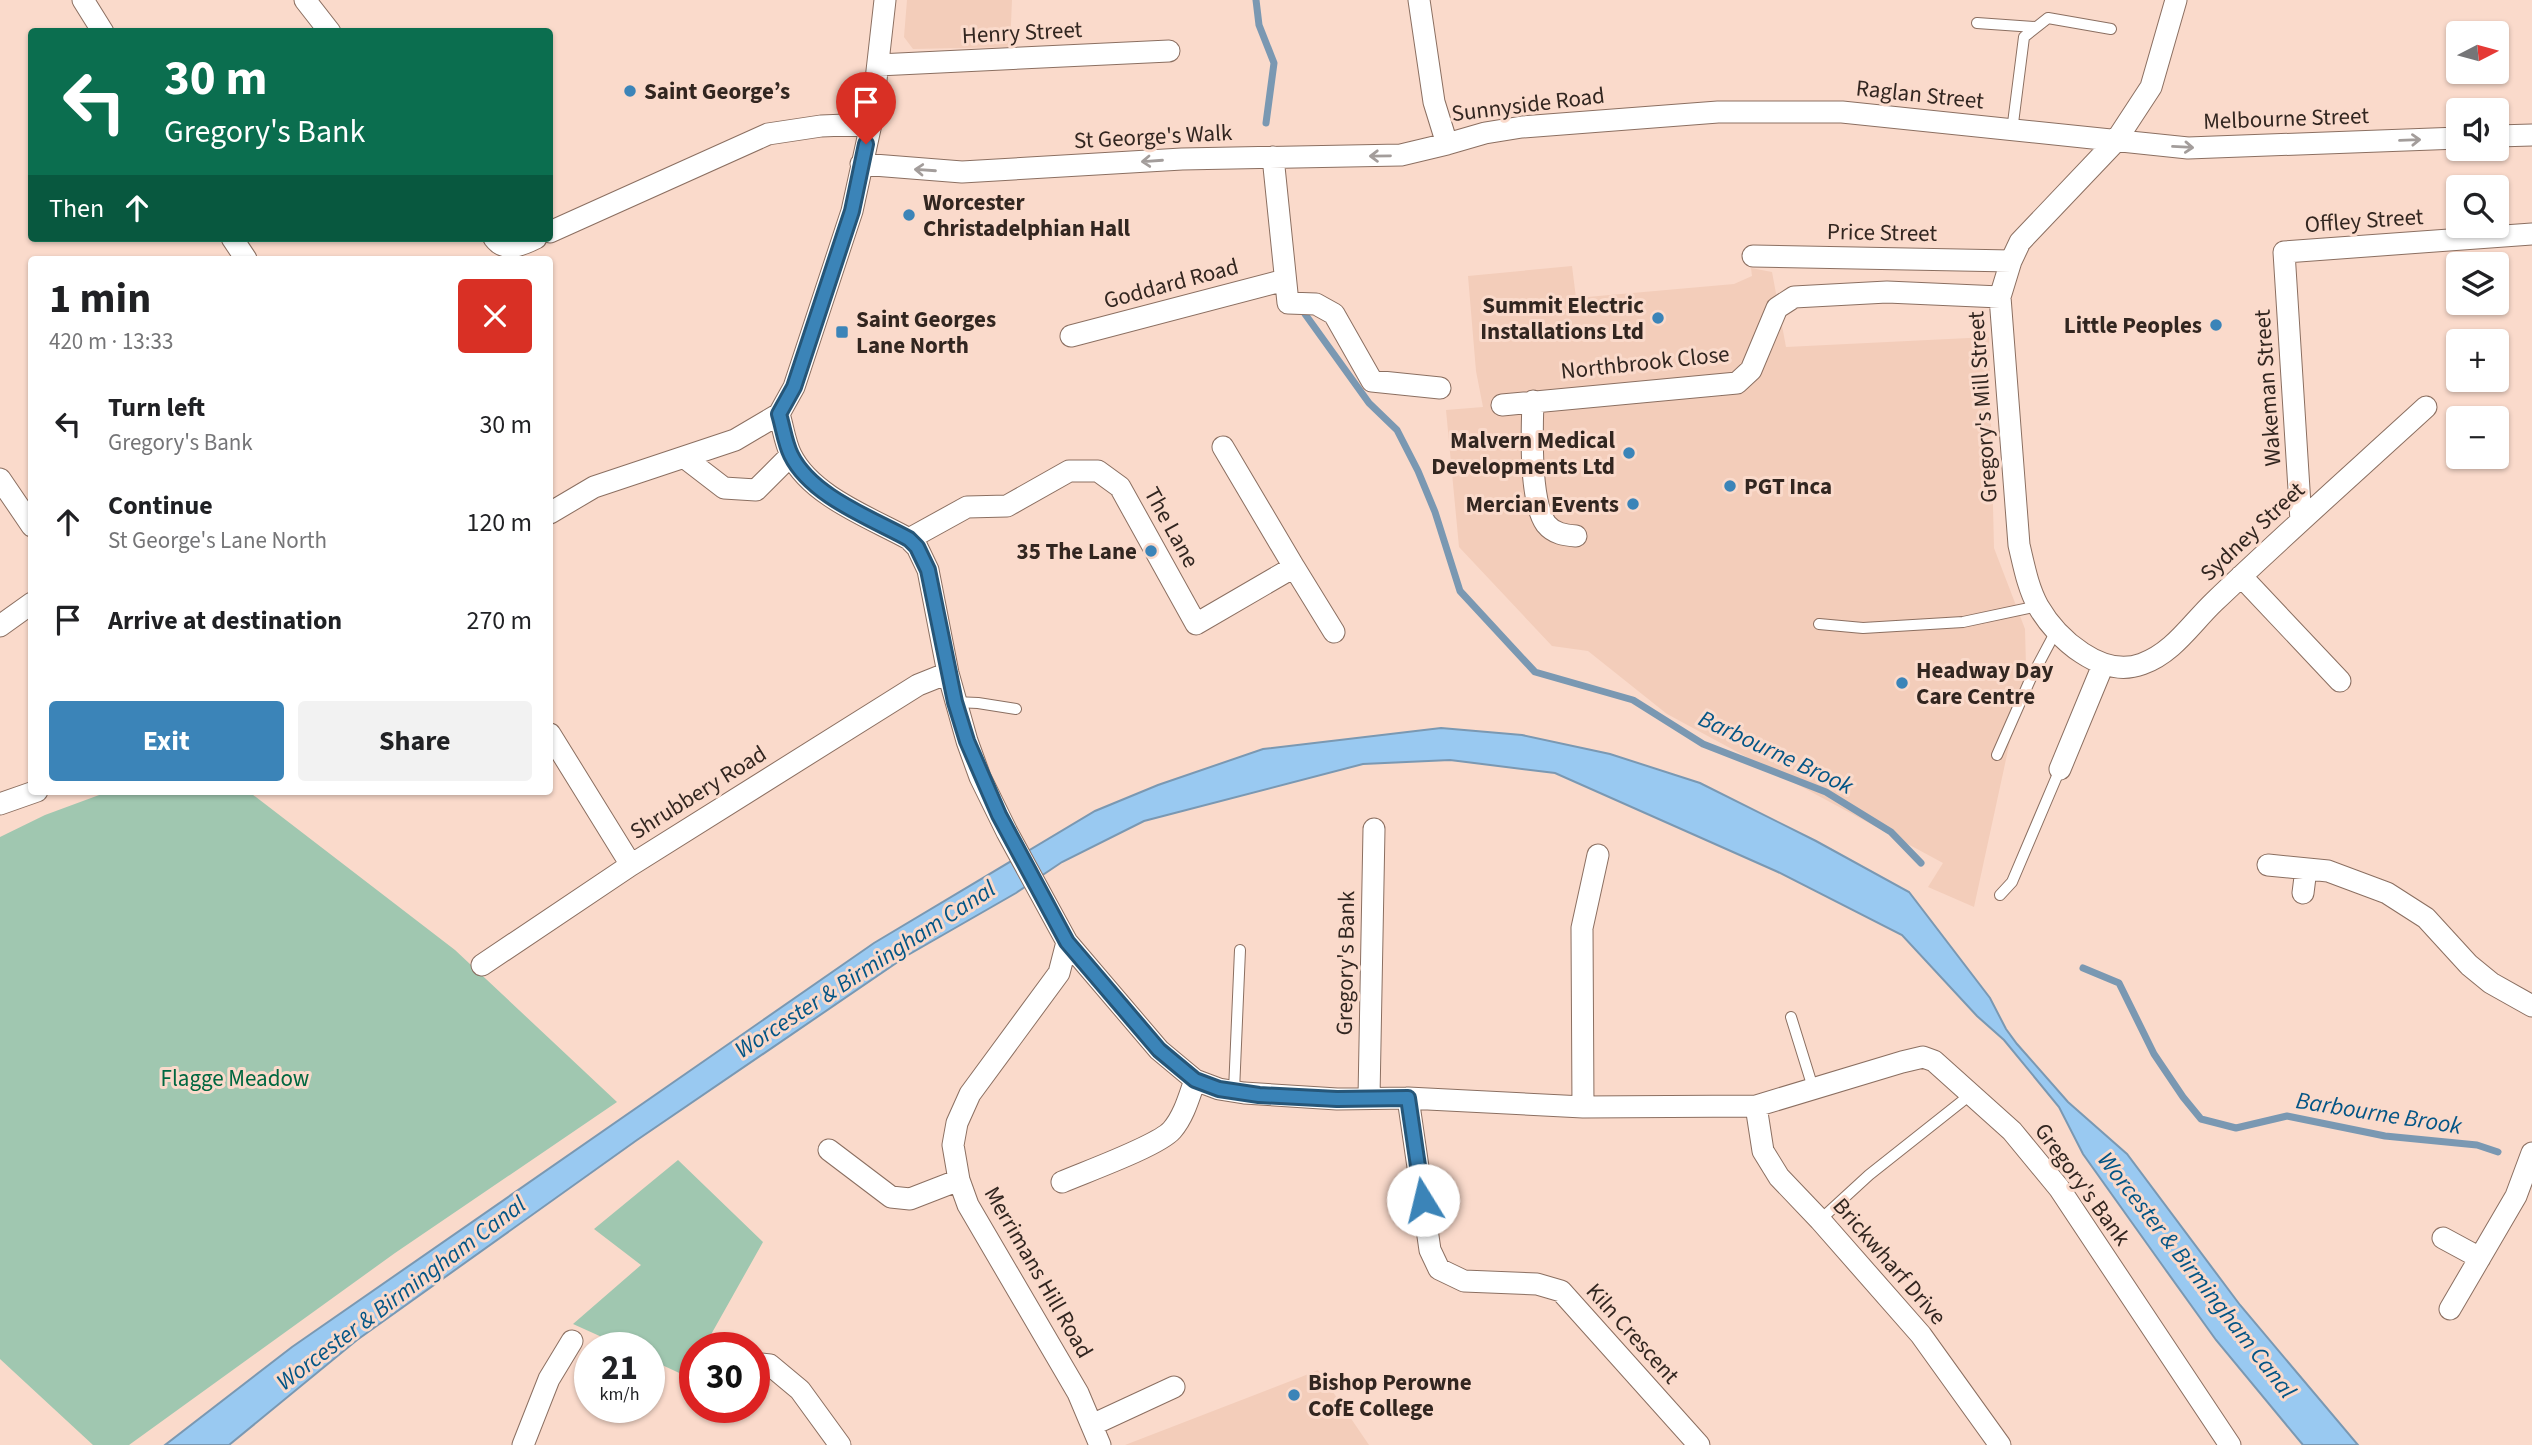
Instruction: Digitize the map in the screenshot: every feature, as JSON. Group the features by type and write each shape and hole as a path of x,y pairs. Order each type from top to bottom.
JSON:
{"street":[{"path":"83,0 100,28"},
{"path":"305,0 327,28"},
{"path":"553,511 594,487 735,440 779,414 794,387 852,211 870,124 885,0"},
{"name":"Sunnyside Road","path":"1419,0 1434,102 1447,144 1485,133 1522,128 1718,112"},
{"name":"Gregory's Mill Street","path":"2103,665 2056,631 2038,606 2026,577 2019,545 2000,297 2020,242 2115,142 2151,87 2176,0"},
{"name":"Henry Street","path":"878,65 1169,51"},
{"name":"Raglan Street","path":"1718,112 1842,112 2115,142"},
{"path":"553,231 768,134 821,126 870,124"},
{"path":"2509,136 2532,135"},
{"name":"Melbourne Street","path":"2115,142 2188,148 2446,138"},
{"name":"St George's Walk","path":"861,164 962,172 1182,159 1401,155 1447,144"},
{"path":"1273,157 1288,303 1317,304 1334,314 1372,382 1440,388"},
{"name":"Offley Street","path":"2284,252 2532,234"},
{"path":"497,242 516,247 527,242"},
{"name":"Wakeman Street","path":"2284,252 2301,521"},
{"name":"Price Street","path":"1753,256 2011,261"},
{"name":"Goddard Road","path":"1071,337 1285,280"},
{"name":"Northbrook Close","path":"1502,405 1737,383 1751,370 1777,308 1794,297 1887,292 2000,297"},
{"path":"1533,401 1532,448 1538,500 1546,525 1559,534 1576,536"},
{"name":"Sydney Street","path":"2103,665 2126,668 2141,665 2166,653 2211,604 2426,407"},
{"path":"779,414 791,455 809,480 828,495 909,539"},
{"path":"1223,447 1334,632"},
{"path":"685,458 724,488 756,490 791,455"},
{"name":"The Lane","path":"909,539 967,507 1007,506 1069,471 1098,471 1120,487 1196,624 1294,567"},
{"path":"1,482 28,520"},
{"name":"Gregory's Bank","path":"909,539 917,547 928,570 955,702 980,777 1045,902 1067,942 1159,1050 1195,1080 1219,1089 1337,1099 1408,1098 1583,1107 1756,1106 1923,1057 1934,1061 2012,1131 2059,1188 2230,1445"},
{"path":"2241,576 2340,681"},
{"path":"0,626 28,606"},
{"path":"2060,769 2103,665"},
{"name":"Shrubbery Road","path":"482,965 631,865 918,685 948,673"},
{"path":"553,739 631,865"},
{"path":"0,804 28,794"},
{"name":"Gregory's Bank","path":"1369,1097 1374,829"},
{"path":"1583,1107 1582,928 1598,855"},
{"path":"2268,865 2328,871 2387,893 2426,918 2469,965 2491,983 2532,1006"},
{"path":"2302,893 2306,869"},
{"name":"Merrimans Hill Road","path":"1067,942 1059,973 970,1094 957,1122 953,1145 959,1180 968,1205 1078,1393 1100,1445"},
{"path":"1062,1182 1151,1144 1171,1132 1182,1116 1195,1080"},
{"name":"Kiln Crescent","path":"1408,1098 1430,1250 1439,1269 1464,1281 1536,1284 1561,1291 1699,1445"},
{"name":"Brickwharf Drive","path":"1756,1106 1763,1151 1779,1177 1921,1335 1991,1440"},
{"path":"829,1150 891,1197 910,1199 959,1180"},
{"path":"2450,1310 2516,1196 2532,1153"},
{"path":"2443,1238 2480,1258"},
{"path":"523,1445 549,1379 572,1341"},
{"path":"770,1365 800,1390 840,1445"},
{"path":"1092,1424 1174,1387"}],"lane":[{"path":"2012,131 2024,37 2049,18 2111,29"},
{"path":"1977,23 2035,27"},
{"path":"1819,624 1863,628 1963,622 2038,606"},
{"path":"1997,755 2030,680 2056,631"},
{"path":"955,702 1016,709"},
{"path":"2000,895 2012,882 2060,769"},
{"path":"1234,1091 1240,950"},
{"path":"1791,1017 1814,1091"},
{"path":"1820,1220 1869,1175 1970,1095"}],"shaded area":[{"path":"907,0 1012,0 1010,47 913,49 904,37"},
{"path":"1572,266 1576,298 1734,284 1752,276 1751,268 1772,272 1786,347 1989,337 1994,548 2025,629 2026,667 1974,907 1928,887 1943,863 1667,714 1588,651 1552,646 1459,547 1446,410 1483,407 1476,371 1468,276"},
{"name":"Bishop Perowne CofE College","path":"1318,1370 1369,1445 1125,1445 1301,1377"}],"green space":[{"name":"Flagge Meadow","path":"99,795 253,795 455,950 617,1102 395,1253 129,1445 93,1445 0,1359 0,837 45,815"},
{"path":"678,1160 763,1242 712,1332 679,1332 679,1373 665,1366 665,1332 591,1332 573,1324 641,1265 594,1229"}],"water":[{"name":"Worcester & Birmingham Canal","path":"1441,728 1522,735 1610,754 1700,783 1816,841 1909,892 1990,998 2017,1044 2068,1102 2127,1154 2240,1305 2358,1445 2303,1445 2216,1340 2083,1154 2059,1107 2004,1040 1977,1016 1902,935 1778,872 1555,773 1450,760 1363,764 1144,821 1062,862 1016,893 908,955 637,1140 357,1340 229,1445 165,1445 292,1347 874,943 1095,811 1158,785 1263,749"}],"waterway":[{"name":"Barbourne Brook","path":"1256,0 1259,25 1274,63 1266,123"},
{"name":"Barbourne Brook","path":"1305,314 1369,403 1397,430 1435,512 1460,591 1535,672 1633,700 1703,744 1826,792 1891,832 1921,863"},
{"name":"Barbourne Brook","path":"2083,968 2119,983 2154,1054 2201,1119 2236,1128 2287,1116 2385,1136 2477,1145 2498,1152"}],"place":[{"name":"Saint George’s","path":"630,91"},
{"name":"Worcester Christadelphian Hall","path":"909,215"},
{"name":"Summit Electric Installations Ltd","path":"1658,318"},
{"name":"Little Peoples","path":"2216,325"},
{"name":"Saint Georges Lane North","path":"842,332"},
{"name":"Malvern Medical Developments Ltd","path":"1629,453"},
{"name":"PGT Inca","path":"1730,486"},
{"name":"Mercian Events","path":"1633,504"},
{"name":"35 The Lane","path":"1151,551"},
{"name":"Headway Day Care Centre","path":"1902,683"},
{"name":"Bishop Perowne CofE College","path":"1294,1395"}],"route":[{"path":"866,144 852,211 794,387 779,414 791,455 809,480 828,495 909,539 917,547 928,570 955,702 980,777 1067,942 1159,1050 1195,1080 1219,1089 1259,1095 1337,1099 1408,1098 1423,1200"}]}
